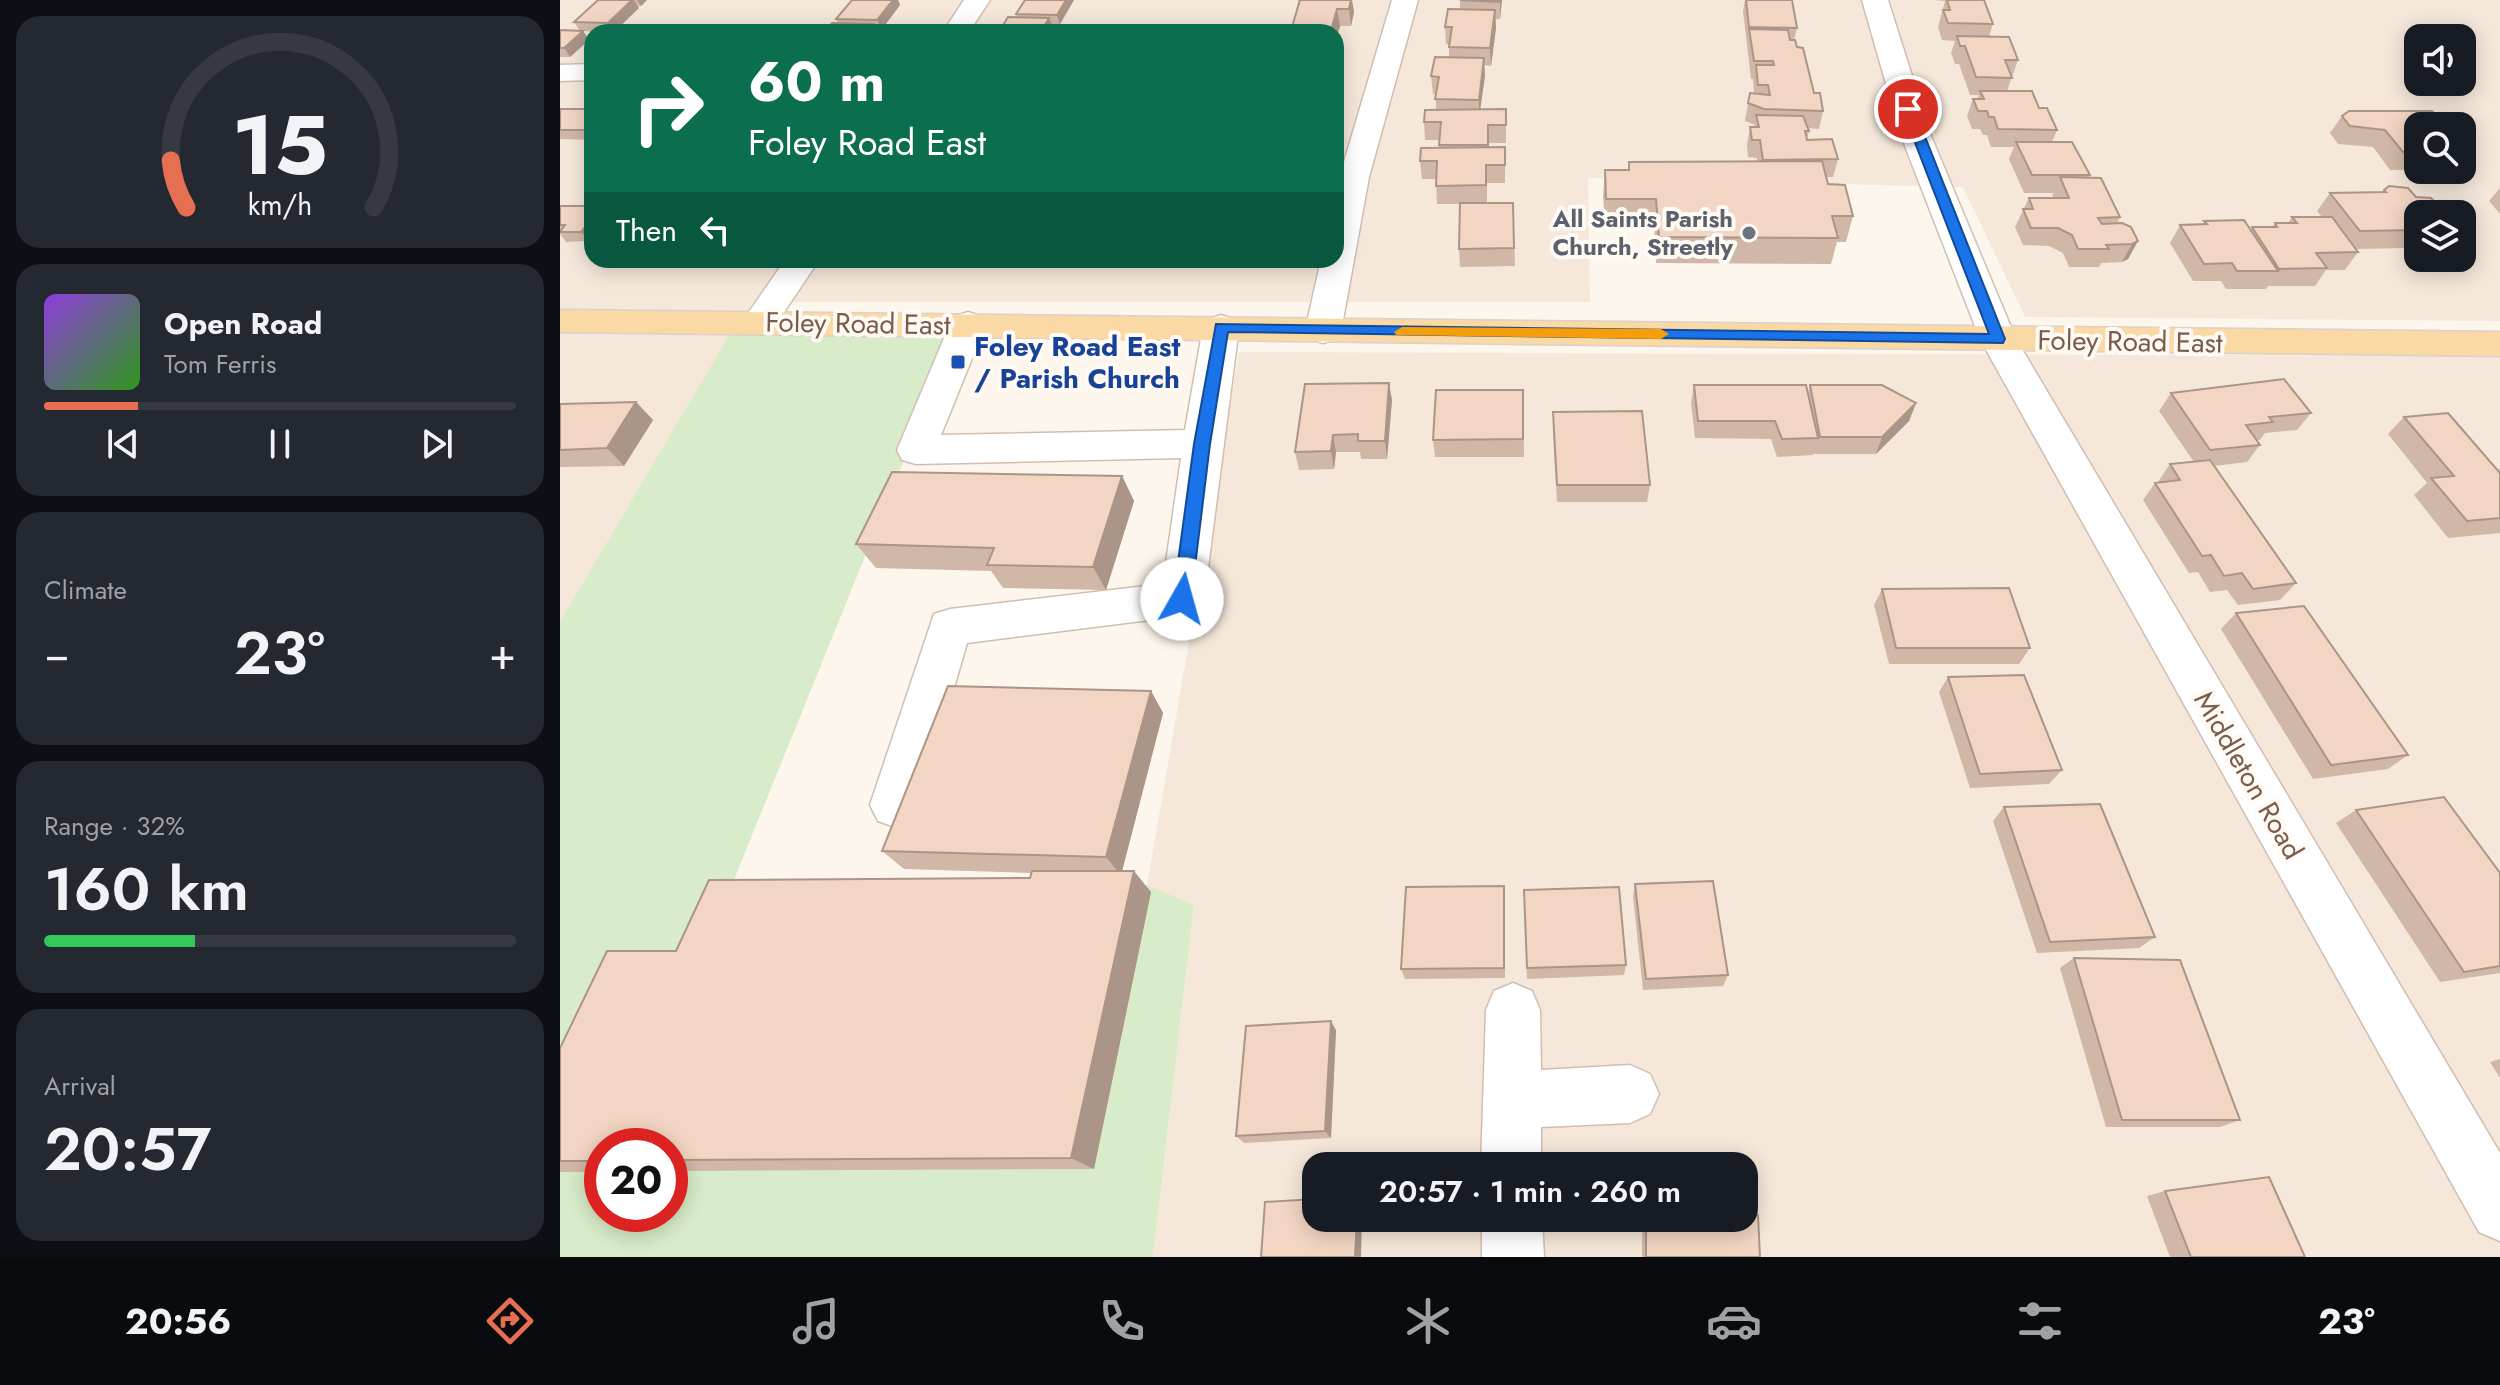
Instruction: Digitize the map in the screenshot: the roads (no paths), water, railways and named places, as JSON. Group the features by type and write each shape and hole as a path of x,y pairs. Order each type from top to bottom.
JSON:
{"main road":[{"name":"Foley Road East","path":"560,321 2500,344"}],"street":[{"path":"961,24 977,0"},
{"path":"1344,227 1354,177 1405,0"},
{"name":"Middleton Road","path":"1875,0 1916,136 1998,339 2500,1211"},
{"path":"560,73 584,72"},
{"path":"760,322 797,268"},
{"path":"1323,331 1336,268"},
{"path":"968,324 916,450 1202,444"},
{"path":"895,805 950,627 1182,599 1221,327"},
{"path":"1511,1152 1513,1010"},
{"path":"1510,1100 1630,1094"},
{"path":"1512,1232 1513,1257"}],"place":[{"name":"All Saints Parish Church, Streetly","path":"1749,233"},
{"name":"Foley Road East / Parish Church","path":"958,362"}]}
